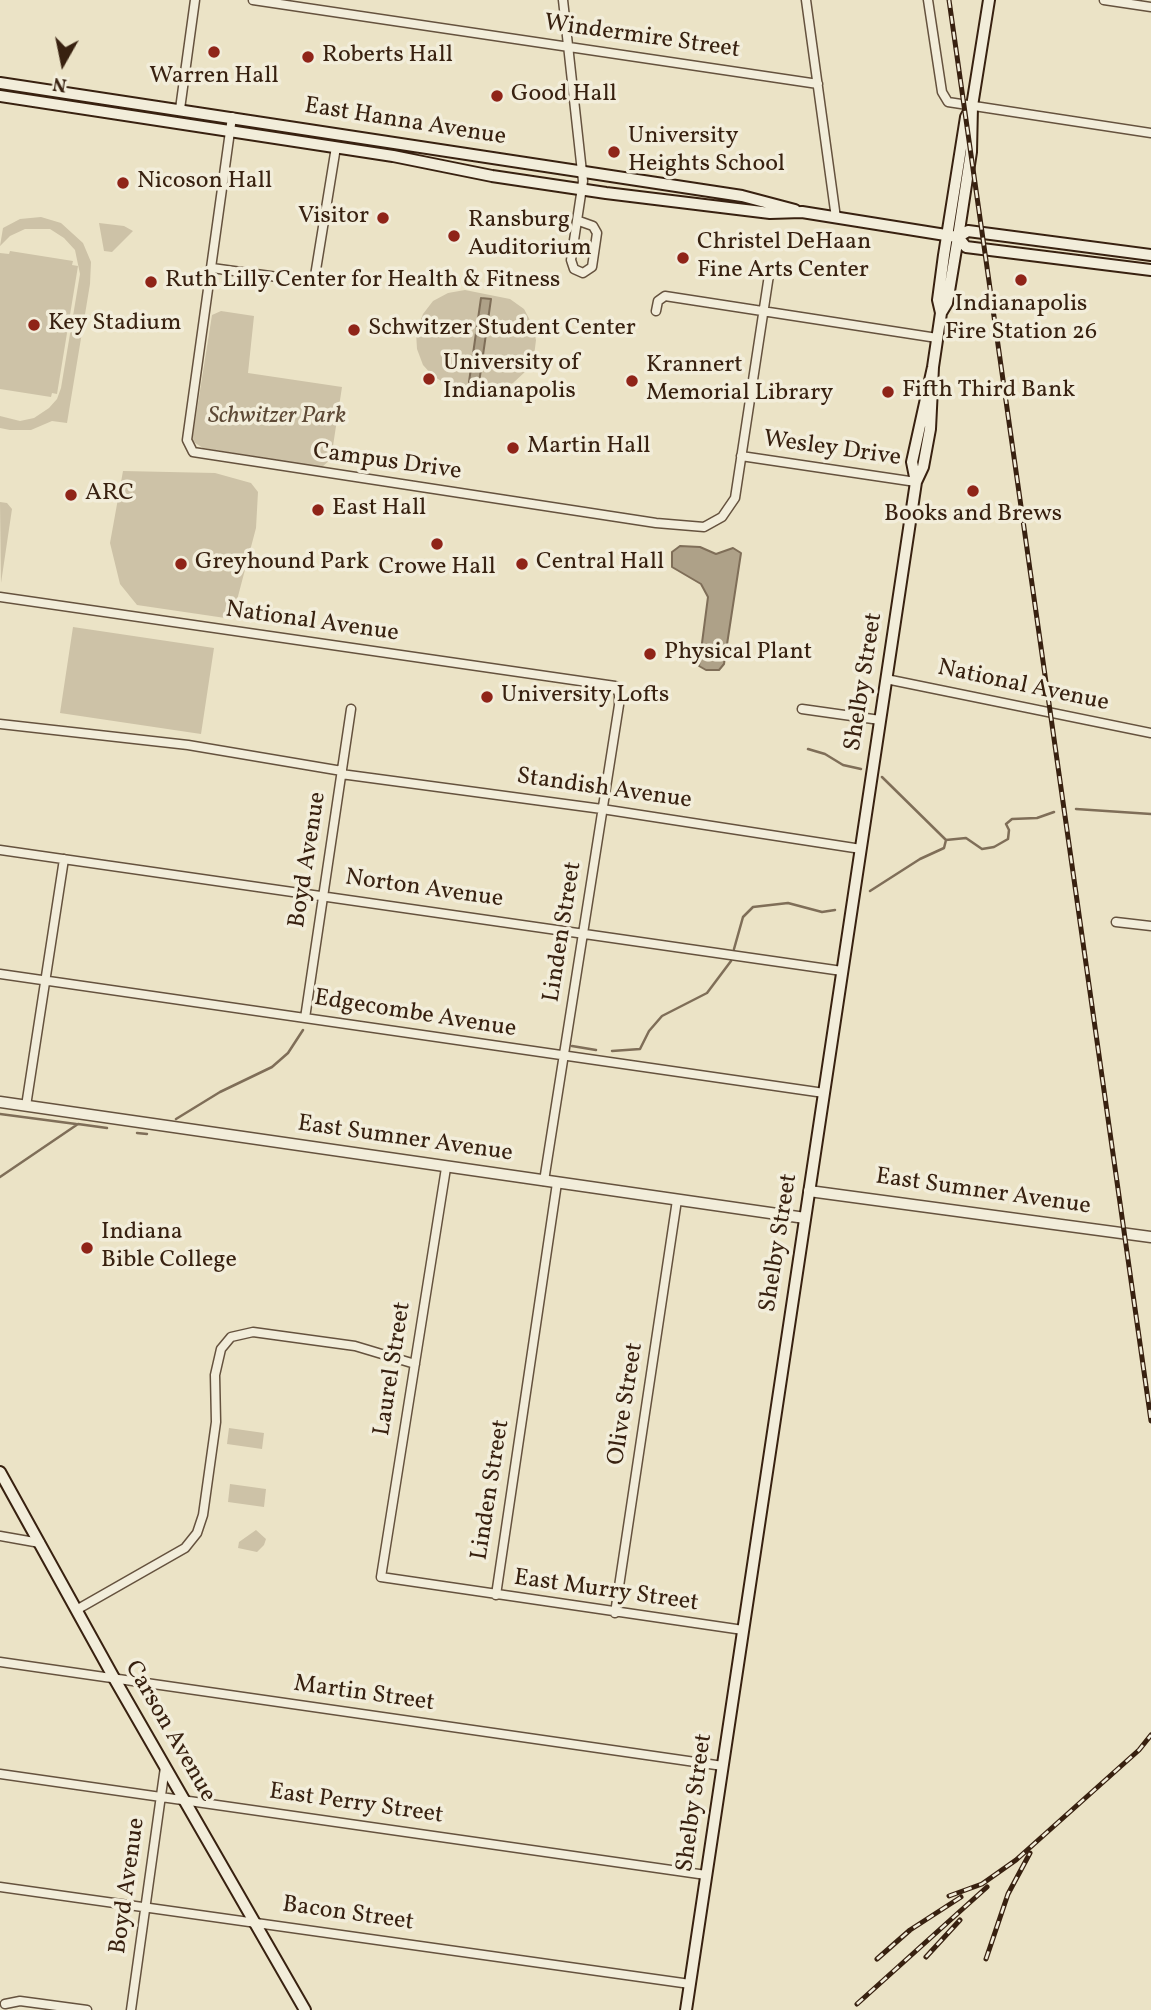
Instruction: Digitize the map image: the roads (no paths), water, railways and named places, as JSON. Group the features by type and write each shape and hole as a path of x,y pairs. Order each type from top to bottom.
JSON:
{"main road":[{"name":"Shelby Street","path":"686,2010 916,482 923,467 930,429 933,367 941,313 947,303 966,117 972,106 989,0"},
{"name":"East Hanna Avenue","path":"0,83 232,117 771,213 802,212"},
{"name":"East Hanna Avenue","path":"0,96 582,181 752,198 802,212 952,236 968,231 1151,255"},
{"name":"East Hanna Avenue","path":"952,236 966,247 1151,270"},
{"name":"Carson Avenue","path":"0,1472 114,1678 305,2010"}],"street":[{"path":"180,109 195,0"},
{"name":"Windermire Street","path":"253,0 818,84"},
{"path":"563,0 582,181 579,220 571,260 574,269 583,273 592,267 597,233 593,226 579,220"},
{"path":"806,0 836,218"},
{"path":"928,0 943,96 953,104 1151,133"},
{"path":"1104,0 1151,7"},
{"name":"Campus Drive","path":"232,117 187,440 193,452 695,527 713,523 731,506 741,456"},
{"path":"212,268 314,282 335,147"},
{"path":"741,456 769,275"},
{"path":"656,311 658,301 665,296 937,338"},
{"name":"Wesley Drive","path":"741,456 916,482"},
{"name":"National Avenue","path":"0,597 605,683 618,689"},
{"name":"National Avenue","path":"886,679 1151,733"},
{"name":"Linden Street","path":"544,1181 620,705 618,689"},
{"name":"Boyd Avenue","path":"305,1018 351,709"},
{"path":"803,709 880,720"},
{"name":"Standish Avenue","path":"0,724 188,745 342,772 861,849"},
{"name":"Norton Avenue","path":"0,850 323,894 842,971"},
{"path":"26,1106 64,859"},
{"path":"1115,922 1151,926"},
{"name":"Edgecombe Avenue","path":"0,974 824,1093"},
{"name":"East Sumner Avenue","path":"0,1102 805,1218"},
{"name":"Laurel Street","path":"381,1577 446,1168"},
{"name":"Linden Street","path":"496,1595 556,1183"},
{"name":"East Sumner Avenue","path":"809,1191 1151,1237"},
{"name":"Olive Street","path":"614,1613 677,1200"},
{"path":"78,1609 185,1548 197,1533 204,1516 216,1422 214,1387 218,1357 227,1340 240,1333 355,1346 415,1364"},
{"path":"0,1536 40,1543"},
{"name":"East Murry Street","path":"381,1577 743,1630"},
{"name":"Martin Street","path":"0,1662 723,1766"},
{"name":"Boyd Avenue","path":"131,2010 165,1766"},
{"name":"East Perry Street","path":"0,1774 706,1875"},
{"name":"Bacon Street","path":"0,1887 690,1984"},
{"path":"5,2004 20,2001 87,2010"}],"waterway":[{"path":"808,749 825,754 843,765 861,769"},
{"path":"882,777 946,840"},
{"path":"1076,809 1151,814"},
{"path":"946,840 966,838 982,849 994,847 1008,839 1009,830 1006,824 1012,819 1037,818 1054,812"},
{"path":"870,891 920,859 944,848 946,840"},
{"path":"734,949 743,917 753,907 788,903 822,912 835,910"},
{"path":"612,1051 640,1049 649,1031 662,1016 707,993 731,961"},
{"path":"176,1119 220,1092 272,1067 288,1053 303,1030"},
{"path":"572,1046 596,1050"},
{"path":"0,1114 76,1124"},
{"path":"0,1177 78,1124 107,1128"},
{"path":"137,1133 147,1134"}],"railway":[{"path":"949,0 1151,1421"},
{"path":"949,1896 982,1884 1016,1860 1139,1750 1151,1735"},
{"path":"986,1959 1008,1894 1030,1853"},
{"path":"857,2004 987,1887"},
{"path":"877,1959 910,1930 961,1897"},
{"path":"926,1957 960,1920"}],"place":[{"name":"Warren Hall","path":"214,52"},
{"name":"Roberts Hall","path":"308,57"},
{"name":"Good Hall","path":"497,96"},
{"name":"University Heights School","path":"614,152"},
{"name":"Nicoson Hall","path":"123,183"},
{"name":"Visitor","path":"383,218"},
{"name":"Ransburg Auditorium","path":"454,236"},
{"name":"Christel DeHaan Fine Arts Center","path":"683,258"},
{"name":"Indianapolis Fire Station 26","path":"1021,280"},
{"name":"Ruth Lilly Center for Health & Fitness","path":"151,282"},
{"name":"Key Stadium","path":"34,325"},
{"name":"Schwitzer Student Center","path":"354,330"},
{"name":"University of Indianapolis","path":"429,379"},
{"name":"Krannert Memorial Library","path":"632,381"},
{"name":"Fifth Third Bank","path":"888,392"},
{"name":"Martin Hall","path":"513,448"},
{"name":"Books and Brews","path":"973,491"},
{"name":"ARC","path":"71,495"},
{"name":"East Hall","path":"318,510"},
{"name":"Crowe Hall","path":"437,544"},
{"name":"Greyhound Park","path":"181,564"},
{"name":"Central Hall","path":"522,564"},
{"name":"Physical Plant","path":"650,654"},
{"name":"University Lofts","path":"487,697"},
{"name":"Indiana Bible College","path":"87,1248"}],"park label":[{"name":"Schwitzer Park","path":"277,418"}]}
